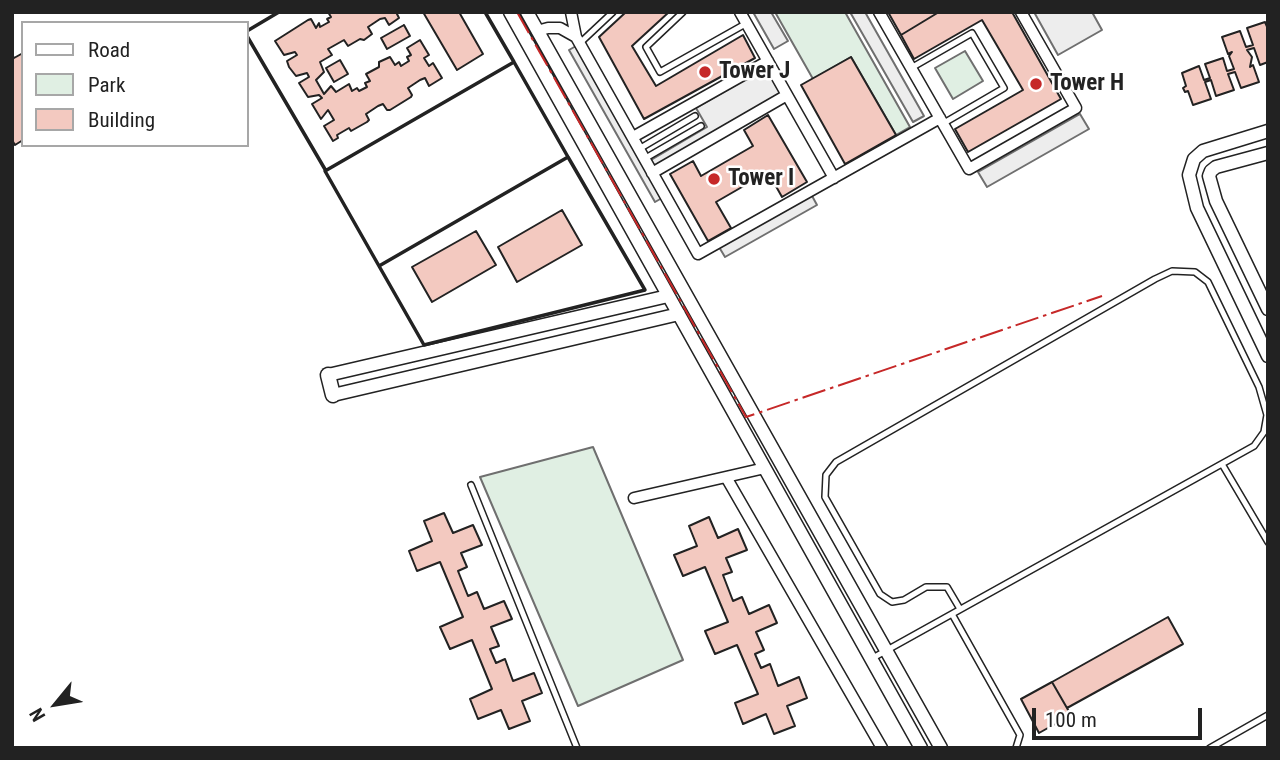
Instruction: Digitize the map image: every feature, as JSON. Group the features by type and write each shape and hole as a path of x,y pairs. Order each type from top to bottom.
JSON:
{"main road":[{"path":"328,375 333,395"}],"street":[{"path":"510,12 921,748"},
{"path":"527,12 941,748"},
{"path":"571,12 578,40 698,254 941,121"},
{"path":"740,12 834,178"},
{"path":"879,12 969,169 1076,108 1021,12"},
{"path":"537,31 560,28 578,40"},
{"path":"633,137 768,61"},
{"path":"652,173 787,94"},
{"path":"1268,131 1203,151 1194,159 1189,175 1197,208 1268,356"},
{"path":"1268,153 1216,167 1210,171 1209,176 1216,201 1268,309"},
{"path":"328,375 668,296"},
{"path":"333,395 679,314"},
{"path":"634,498 765,468"},
{"path":"726,477 882,748"}],"lane":[{"path":"578,40 613,12"},
{"path":"683,12 646,47 660,72 747,23"},
{"path":"911,68 972,33 1004,88 941,121"},
{"path":"642,154 695,116"},
{"path":"642,154 701,126"},
{"path":"871,659 1254,446 1264,432 1267,415 1259,387 1208,282 1195,272 1172,271 836,462 826,475 825,497 880,594 892,602 904,600 926,587 947,587 960,609"},
{"path":"1222,464 1268,542"},
{"path":"471,485 577,748"},
{"path":"952,614 1020,735 1016,748"},
{"path":"1210,748 1268,715"}],"green space":[{"path":"775,12 845,12 910,127 896,135 851,57 813,79"},
{"path":"965,51 983,81 953,99 935,68"},
{"path":"593,447 683,660 578,706 480,477"}],"shaded area":[{"path":"753,12 771,12 788,41 774,49"},
{"path":"850,12 865,12 924,116 913,122"},
{"path":"1034,12 1092,12 1102,30 1058,55"},
{"path":"576,46 662,198 655,202 569,50"},
{"path":"767,67 782,94 655,167 651,160 707,127 696,108"},
{"path":"1080,114 1089,129 987,187 978,172"},
{"path":"811,194 817,205 725,257 719,247"}],"building":[{"path":"328,12 396,12 399,18 389,25 385,18 380,19 368,27 372,34 364,40 360,39 348,46 344,40 328,49 332,55 320,62 324,72 316,80 324,94 331,86 336,92 349,84 352,91 367,87 365,83 370,81 366,74 379,67 379,62 390,57 395,65 399,62 401,66 409,61 407,57 411,55 407,48 420,40 429,55 424,58 429,66 433,63 442,78 429,86 425,78 420,80 408,88 411,97 390,110 383,104 378,106 366,114 369,120 367,122 351,131 349,128 337,135 338,138 333,141 324,126 334,120 328,110 321,119 312,104 322,98 319,95 308,97 299,83 309,77 307,73 296,76 287,61 297,55 295,52 284,55 275,41 311,19 316,28 319,23 320,27 329,22 327,19 331,17"},
{"path":"423,12 459,12 483,54 457,70"},
{"name":"Tower J","path":"626,12 669,12 632,46 656,86 743,35 755,58 644,119 599,37"},
{"path":"888,12 939,12 901,35"},
{"name":"Tower H","path":"939,12 1012,12 1061,99 968,152 955,129 1023,90 982,20 914,59 901,35"},
{"path":"1265,22 1268,29 1268,62 1260,65 1254,48 1247,50 1252,57 1250,67 1253,65 1259,82 1241,88 1235,72 1228,74 1234,90 1216,96 1211,80 1205,82 1211,99 1193,105 1188,91 1185,92 1183,88 1186,86 1182,73 1199,66 1204,80 1210,78 1205,64 1223,58 1227,71 1234,69 1229,56 1232,52 1228,54 1222,37 1240,31 1246,47 1253,45 1247,28"},
{"path":"404,25 410,36 387,49 381,38"},
{"path":"21,54 21,141 15,145 12,140 12,55 14,58"},
{"path":"851,57 896,135 845,164 801,85"},
{"path":"340,60 348,74 334,82 326,68"},
{"name":"Tower I","path":"768,115 807,182 782,197 768,172 716,202 731,228 708,241 670,174 693,161 701,176 753,146 744,130"},
{"path":"562,210 582,245 517,282 498,247"},
{"path":"476,231 496,265 432,302 412,267"},
{"path":"444,513 453,533 473,525 482,545 461,553 467,567 458,571 468,596 477,592 484,609 504,601 512,619 491,627 499,646 490,649 496,663 505,659 513,681 534,673 542,693 522,701 530,721 509,729 501,710 478,719 470,699 492,689 472,640 450,649 440,627 463,617 440,562 417,571 409,551 432,541 424,521"},
{"path":"709,517 718,538 738,529 747,550 726,558 732,572 723,575 733,601 742,597 749,614 769,605 777,623 756,632 764,650 755,654 761,668 770,664 778,686 799,677 807,698 787,706 795,726 774,734 766,714 743,724 735,703 758,694 737,645 715,654 705,631 728,622 705,567 683,576 674,555 697,546 689,526"},
{"path":"1168,617 1183,644 1067,708 1052,682"},
{"path":"1052,682 1071,715 1039,733 1021,699"}],"wall":[{"path":"248,30 279,12"},
{"path":"485,12 514,62"},
{"path":"248,38 326,171"},
{"path":"514,62 568,157 379,266 325,171 514,62"},
{"path":"568,157 645,290 424,345 379,266 568,157"}],"power":[{"path":"517,12 746,417 1102,296"}],"place":[{"name":"Tower J","path":"705,72"},
{"name":"Tower H","path":"1036,84"},
{"name":"Tower I","path":"714,179"}]}
